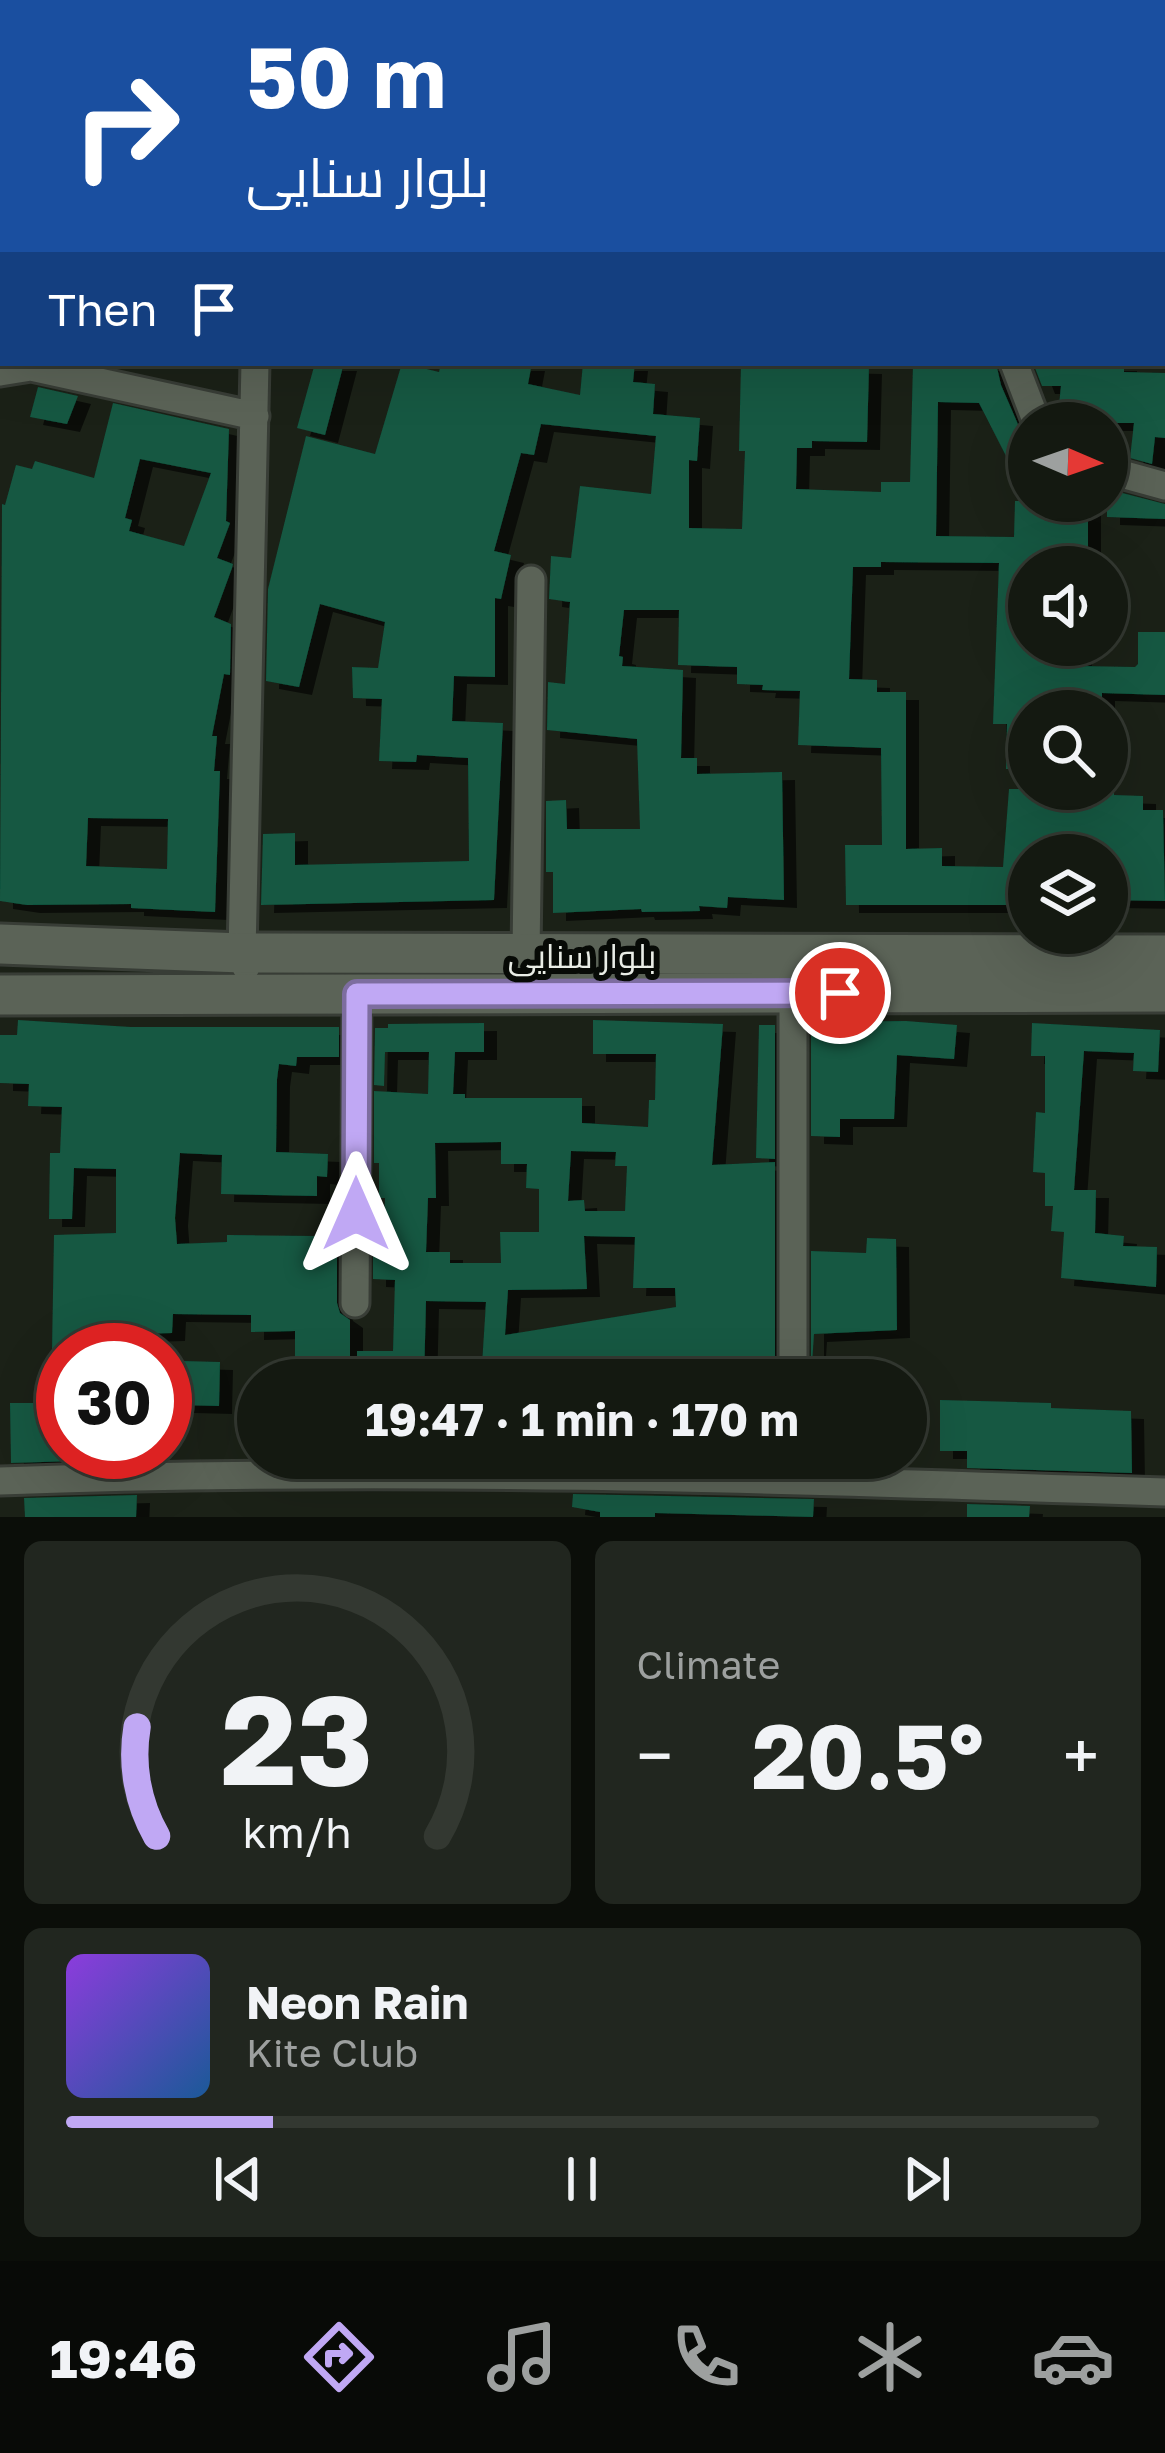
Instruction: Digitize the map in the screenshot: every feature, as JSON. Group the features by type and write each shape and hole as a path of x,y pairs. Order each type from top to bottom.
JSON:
{"main road":[{"name":"بلوار سنایی","path":"0,944 242,953 1165,955"},
{"name":"بلوار سنایی","path":"0,995 1165,992"}],"street":[{"path":"254,994 242,953 255,366"},
{"path":"1016,366 1029,402"},
{"path":"0,372 61,368 254,416"},
{"path":"1128,476 1165,486"},
{"path":"526,955 531,580"},
{"path":"793,1359 794,993"},
{"path":"355,1303 357,994"},
{"path":"0,1481 594,1476 1165,1492"}],"building":[{"path":"314,366 343,366 325,435 297,428"},
{"path":"401,366 439,372 440,366 531,366 528,384 580,395 583,366 635,366 633,382 655,384 653,414 700,418 697,461 689,460 689,528 742,529 741,366 869,366 867,442 812,441 812,448 797,448 796,489 881,492 881,482 910,482 913,366 997,366 1008,402 1008,460 979,403 938,402 936,536 1014,537 1014,522 1088,522 1088,546 1008,546 1008,666 1135,667 1138,632 1165,632 1165,695 1128,694 1128,690 1008,690 1006,769 1007,724 993,724 999,563 881,562 881,567 853,567 849,679 877,680 877,692 906,692 906,849 942,848 942,866 1003,867 1008,802 1008,810 1128,810 1128,795 1143,796 1143,810 1163,810 1165,901 1128,900 1128,834 1008,834 1008,905 846,905 845,845 882,845 881,748 798,745 800,691 737,684 737,667 678,665 679,610 624,610 622,666 683,670 681,758 697,758 697,774 782,772 784,900 728,897 727,908 699,906 700,911 553,913 553,872 546,872 546,801 566,800 567,829 640,829 637,739 547,730 548,682 565,684 570,602 549,599 551,556 571,558 580,486 651,494 656,436 541,424 534,455 521,453 494,551 511,555 501,599 495,598 495,677 454,676 452,721 503,723 494,900 261,905 263,834 295,833 295,865 469,861 468,758 417,755 416,762 379,761 382,699 353,698 352,667 378,668 385,622 320,604 299,687 266,681 268,589 306,436 375,454"},
{"path":"1034,366 1124,366 1124,372 1165,373 1165,438 1155,437 1152,464 1130,458 1134,423 1128,423 1128,402 1059,402 1061,386 1042,386"},
{"path":"38,387 78,396 67,424 30,417"},
{"path":"113,403 229,429 226,521 230,523 217,558 233,564 214,617 231,624 230,675 224,674 212,736 217,736 214,771 220,771 215,912 131,908 131,904 0,901 2,504 16,465 32,469 35,461 94,478","holes":["140,459 211,473 184,546 129,531 132,520 125,518","88,818 168,819 167,869 86,866"]},
{"path":"1128,494 1165,504 1165,519 1128,518"},
{"path":"18,1020 131,1027 339,1027 339,1057 297,1057 296,1066 279,1064 277,1079 276,1152 328,1154 327,1177 317,1176 317,1196 221,1194 222,1155 180,1153 175,1218 177,1244 227,1242 227,1235 316,1236 316,1246 337,1246 337,1303 340,1313 350,1320 350,1359 295,1359 295,1331 251,1332 251,1315 173,1314 173,1323 52,1323 54,1235 116,1233 116,1169 74,1168 72,1219 49,1219 50,1153 60,1153 62,1107 28,1106 29,1084 0,1083 0,1035 17,1035"},
{"path":"593,1020 723,1024 712,1165 775,1162 775,1359 482,1359 486,1302 426,1301 425,1359 357,1359 357,1351 393,1351 395,1280 373,1279 373,1246 383,1246 385,1198 379,1198 379,1163 374,1163 374,1091 428,1094 429,1052 385,1052 384,1086 374,1085 375,1028 484,1023 484,1052 455,1052 453,1094 465,1094 465,1098 582,1098 582,1123 648,1127 649,1100 655,1100 656,1054 593,1054","holes":["501,1142 501,1164 527,1164 526,1188 539,1189 539,1232 500,1232 501,1263 450,1263 450,1252 426,1252 428,1198 436,1198 435,1143","571,1151 616,1152 615,1166 627,1166 625,1211 585,1211 584,1200 568,1201","584,1236 635,1237 633,1288 675,1288 676,1307 505,1335 508,1290 587,1289"]},
{"path":"811,1022 957,1025 954,1059 897,1055 894,1119 840,1119 840,1137 811,1136"},
{"path":"1032,1023 1160,1030 1158,1072 1133,1071 1134,1053 1084,1051 1074,1190 1096,1190 1095,1233 1124,1236 1123,1246 1157,1247 1156,1287 1061,1278 1064,1232 1051,1231 1053,1206 1045,1206 1045,1173 1033,1172 1036,1112 1045,1113 1045,1056 1031,1056"},
{"path":"759,1025 775,1025 775,1159 756,1158"},
{"path":"867,1238 896,1239 897,1330 814,1334 811,1359 811,1251 866,1253"},
{"path":"192,1361 220,1362 219,1406 192,1405"},
{"path":"940,1400 1131,1411 1132,1473 967,1468 967,1451 940,1451"},
{"path":"10,1403 36,1403 36,1462 11,1463"},
{"path":"573,1494 814,1499 813,1517 655,1513 655,1517 600,1517 600,1512 572,1507"},
{"path":"137,1495 136,1517 25,1517 24,1498"},
{"path":"967,1504 1030,1506 1029,1517 967,1517"}],"route":[{"path":"356,1214 357,994 840,993"}]}
